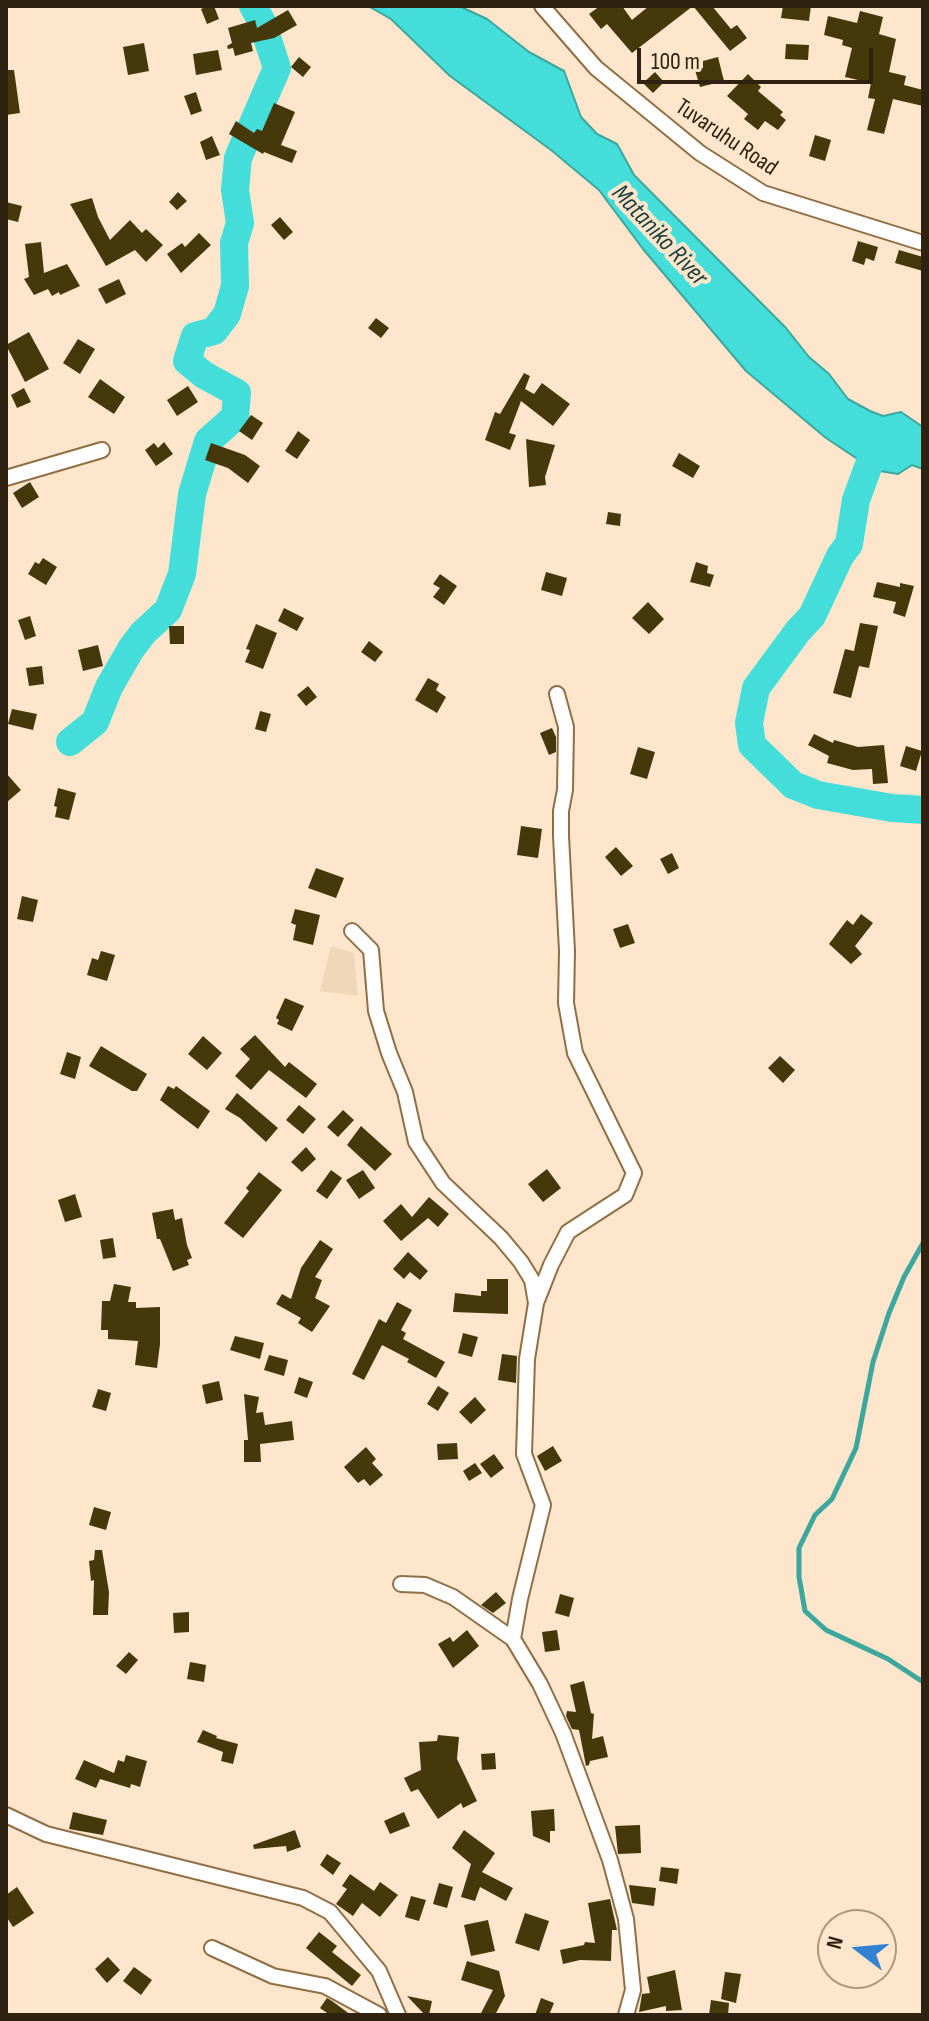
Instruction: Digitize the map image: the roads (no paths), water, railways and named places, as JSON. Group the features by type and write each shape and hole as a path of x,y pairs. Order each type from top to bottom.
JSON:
{"street":[{"name":"Tuvaruhu Road","path":"542,6 596,68 700,153 763,193 923,243"},
{"path":"6,478 102,450"},
{"path":"513,1639 543,1505 524,1454 527,1359 536,1303 568,1232 625,1195 634,1173 575,1053 566,1003 561,811 565,790 566,727 557,694"},
{"path":"352,931 371,950 376,1011 405,1092 416,1142 443,1183 501,1238 521,1262 532,1280 536,1303"},
{"path":"401,1584 425,1585 453,1597 513,1639 540,1684 563,1733 610,1860 626,1919 633,1990 626,2015"},
{"path":"6,1815 46,1834 303,1898 330,1912 379,1971 398,2015"},
{"path":"212,1948 273,1976 325,1986 379,2015"}],"water":[{"name":"Mataniko River","path":"368,6 459,6 487,19 529,52 564,71 581,117 597,134 617,144 634,175 786,328 848,399 883,416 901,412 923,427 923,469 912,465 898,474 874,470 826,438 746,371 643,249 599,190 551,150 450,76 391,19"}],"waterway":[{"path":"70,742 95,722 109,687 131,649 168,610 182,574 192,494 208,441 235,417 237,393 204,375 187,361 195,336 214,331 227,314 235,286 234,243 240,223 235,190 238,158 277,68 262,22 253,6"},
{"path":"871,459 856,500 849,544 840,556 812,616 756,688 749,723 752,745 793,785 818,795 892,808 923,810"},
{"path":"923,1243 889,1313 873,1362 856,1448 832,1499 815,1515 799,1548 799,1577 805,1611 826,1630 888,1659 923,1682"}]}
